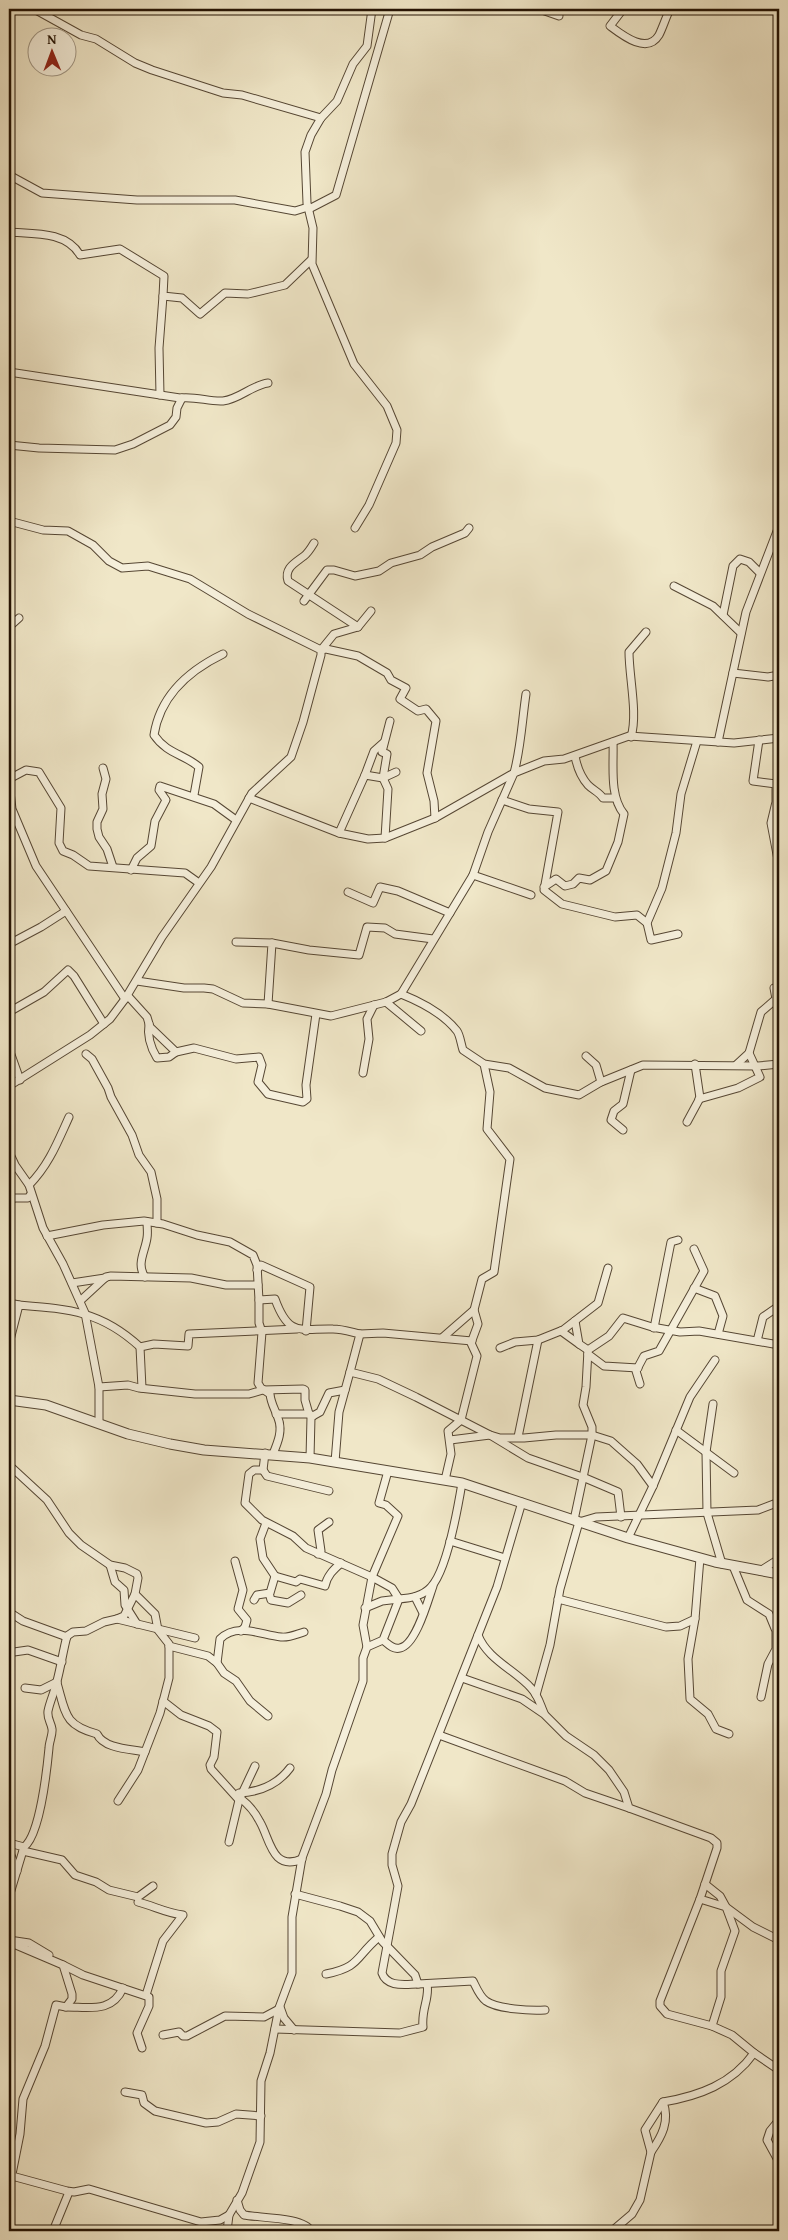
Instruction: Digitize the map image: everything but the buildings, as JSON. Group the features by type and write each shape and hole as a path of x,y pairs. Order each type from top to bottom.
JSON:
{"street":[{"path":"34,9 81,35 96,39 135,63 152,70 223,93 242,95 321,118"},
{"path":"355,528 373,496 396,443 397,430 386,406 354,364 321,290 311,260 313,228 309,208 305,152 311,135 321,118 337,101 353,64 367,46 372,9"},
{"path":"9,176 42,193 137,200 235,200 295,210 309,208 336,195 390,9"},
{"path":"539,9 559,16"},
{"path":"623,9 610,26 629,40 640,44 651,42 658,36 670,9"},
{"path":"770,9 779,12"},
{"path":"9,232 45,234 64,240 76,248 80,255 120,249 164,276 159,348 160,396"},
{"path":"163,296 182,298 200,314 225,293 248,294 285,285 311,260"},
{"path":"9,372 160,396 193,397 223,401 243,394 260,384 268,384"},
{"path":"9,445 39,448 115,450 134,444 170,425 176,417 177,408 182,398"},
{"path":"9,521 43,530 68,531 93,545 109,561 122,568 148,566 190,579 248,614 321,650 326,648 358,656 387,673 390,680 406,688 400,699 418,711 426,709 436,721 427,773 434,801 435,818"},
{"path":"718,742 746,612 779,526"},
{"path":"304,601 327,570 355,576 379,571 390,562 420,555 432,547 464,533 469,528"},
{"path":"314,543 307,554 294,562 286,576 288,581 358,626"},
{"path":"723,615 733,566 740,559 750,562 760,573"},
{"path":"674,586 713,606 741,633"},
{"path":"9,1086 104,1024 126,997 137,982 162,937 214,861 249,798 291,757 320,663 321,650 334,634 358,626 371,611"},
{"path":"9,627 19,618"},
{"path":"632,736 635,724 629,675 629,652 646,632"},
{"path":"194,795 198,767 167,750 158,742 154,735 155,725 160,709 182,681 222,654"},
{"path":"733,672 768,677 779,675"},
{"path":"137,982 184,988 213,989 243,1003 268,1004 331,1016 386,1002 401,994 472,875 514,773 521,745 520,733 526,694"},
{"path":"385,838 388,789 383,778 387,754 382,752 382,742 390,720"},
{"path":"249,798 339,833 368,840 385,838 435,818 514,773 544,761 575,756 632,736 718,742 779,738"},
{"path":"759,740 753,781 776,784 776,802 771,823 779,865"},
{"path":"678,934 651,940 647,923 662,888 676,833 681,794 697,741"},
{"path":"339,833 349,815 374,751 382,742"},
{"path":"544,887 556,879 565,886 573,884 579,878 590,880 606,871 618,842 624,814 615,798 613,742"},
{"path":"575,756 578,770 589,786 599,792 603,798 615,798"},
{"path":"103,768 106,779 97,829 113,867"},
{"path":"9,779 26,770 39,772 61,808 59,843 63,851 73,855 89,866 185,873 199,883"},
{"path":"365,775 383,778 396,772"},
{"path":"9,783 12,809 36,866 126,997 176,1052"},
{"path":"131,870 138,858 151,846 154,821 166,800 159,790 160,786 194,795 214,804 236,820"},
{"path":"502,800 529,809 558,812 544,890 562,904 615,917 637,915 647,923"},
{"path":"472,875 531,895"},
{"path":"348,892 373,903 380,887 398,891 450,912"},
{"path":"9,944 42,927 66,911"},
{"path":"236,942 272,943 308,950 359,955 367,927 385,928 396,934 433,939"},
{"path":"268,1004 272,943"},
{"path":"9,1012 44,992 68,970 74,976 104,1024"},
{"path":"736,1065 749,1053 761,1012 776,999 774,988 779,987"},
{"path":"401,994 424,1003 440,1015 458,1032 463,1050 484,1064 508,1068 544,1088 579,1095 601,1082 643,1065 753,1066 779,1064"},
{"path":"386,1002 421,1031"},
{"path":"363,1073 368,1039 367,1019 374,1005"},
{"path":"149,1024 150,1043 158,1058 168,1057 176,1052 194,1048 236,1059 259,1057 262,1064 258,1082 268,1094 303,1102 307,1099 306,1085 316,1014"},
{"path":"9,1049 20,1080"},
{"path":"699,1099 738,1088 760,1077 753,1066 749,1053"},
{"path":"86,1054 92,1059 108,1088 132,1135 139,1155 152,1172 157,1199 157,1223"},
{"path":"586,1056 596,1065 601,1082"},
{"path":"448,1431 461,1420 477,1356 472,1342 478,1324 474,1310 482,1279 494,1272 510,1159 487,1129 490,1092 484,1064"},
{"path":"686,1122 699,1099 694,1064"},
{"path":"623,1130 611,1120 614,1111 623,1104 631,1070"},
{"path":"29,1185 39,1175 55,1149 69,1116"},
{"path":"9,1152 15,1165 29,1185 47,1236 86,1313 99,1387 100,1424"},
{"path":"9,1202 14,1198 28,1198 31,1194"},
{"path":"47,1236 136,1220 157,1223 197,1235 230,1242 253,1255 257,1270 259,1323 262,1332 258,1383 263,1390 270,1394 280,1431 279,1439 269,1454 263,1470 266,1476 329,1491"},
{"path":"145,1277 141,1270 141,1258 148,1236 147,1222"},
{"path":"654,1328 671,1242 678,1240"},
{"path":"640,1384 636,1372 644,1356 659,1351 669,1330 704,1272 694,1249"},
{"path":"257,1270 261,1266 310,1287 306,1331"},
{"path":"500,1348 514,1342 538,1340 561,1331 598,1304 608,1268"},
{"path":"72,1283 122,1276 191,1278 226,1285 258,1285"},
{"path":"80,1300 105,1278"},
{"path":"694,1288 715,1296 723,1316 718,1334"},
{"path":"259,1300 275,1299 279,1311 297,1329"},
{"path":"9,1303 86,1313 112,1325 140,1347 142,1388"},
{"path":"9,1344 19,1305"},
{"path":"757,1341 763,1317 779,1306"},
{"path":"442,1338 474,1310"},
{"path":"536,1695 550,1645 558,1599 577,1521 592,1435 592,1427 583,1405 588,1352 608,1336 623,1318 654,1328 680,1332 699,1331 779,1345"},
{"path":"575,1321 579,1344"},
{"path":"140,1347 154,1344 188,1346 189,1334 297,1329 306,1331 334,1328 360,1334 383,1333 472,1342"},
{"path":"561,1331 604,1366 638,1368"},
{"path":"335,1462 339,1412 360,1334"},
{"path":"518,1437 538,1340"},
{"path":"628,1538 653,1486 690,1397 715,1360"},
{"path":"350,1372 378,1379 490,1435 528,1458 584,1477 618,1492 621,1517"},
{"path":"99,1387 128,1385 195,1394 249,1394 263,1390 305,1390 305,1400 311,1415 310,1458"},
{"path":"276,1414 311,1415 320,1412 329,1393 345,1390"},
{"path":"9,1400 46,1405 100,1424 170,1444 204,1450 310,1458 462,1483 628,1538 722,1564 779,1574"},
{"path":"713,1404 706,1452 707,1513 722,1564"},
{"path":"445,1480 451,1454 448,1431 453,1416"},
{"path":"676,1430 734,1473"},
{"path":"450,1440 490,1435 500,1438 542,1438 556,1435 592,1435 611,1441 637,1464 653,1486"},
{"path":"9,1465 47,1500 69,1533 81,1545 110,1565 125,1568 137,1574 138,1578 135,1594 124,1616 104,1622 86,1631 70,1633 66,1637 62,1662 48,1711 48,1718 53,1730 49,1748 48,1772 37,1826 28,1844 23,1849 9,1897"},
{"path":"263,1470 254,1470 249,1474 245,1503 266,1523 293,1536 306,1548 372,1577 392,1588 399,1598"},
{"path":"227,2231 229,2215 237,2200 260,2142 261,2080 279,2007 292,1974 291,1936 295,1894 302,1859 308,1838 324,1802 332,1770 363,1681 363,1658 367,1647 363,1625 365,1608 372,1577 398,1516 386,1505 379,1503 388,1471"},
{"path":"383,1640 393,1648 400,1648 406,1646 414,1636 447,1553 462,1483"},
{"path":"522,1502 496,1587 462,1678 448,1707 411,1804 401,1822 394,1845 392,1865 398,1886 382,1973 385,1980 394,1983 427,1984 472,1980 482,1996 490,2003 529,2011 545,2010"},
{"path":"577,1521 596,1517 758,1510 779,1502"},
{"path":"318,1554 321,1551 318,1530 329,1522"},
{"path":"266,1523 260,1539 263,1558 275,1576 291,1582 296,1582 300,1579 325,1586 326,1579 341,1563"},
{"path":"450,1542 505,1558"},
{"path":"700,1558 695,1619 688,1659 690,1699 708,1714 716,1729 729,1734"},
{"path":"760,1571 779,1559"},
{"path":"235,1561 243,1590 238,1609 247,1620 245,1627 241,1631"},
{"path":"110,1565 115,1582 124,1590 127,1609 137,1624"},
{"path":"733,1566 746,1600 769,1614 776,1631 776,1649 768,1664 761,1698"},
{"path":"275,1576 269,1593 271,1600 288,1603 302,1594"},
{"path":"365,1608 382,1601 415,1597 433,1586"},
{"path":"254,1600 257,1595 269,1593"},
{"path":"118,1801 138,1770 146,1752 169,1678 169,1646 158,1630 155,1614 135,1594"},
{"path":"415,1597 423,1613"},
{"path":"367,1647 383,1640 399,1598"},
{"path":"558,1599 666,1627 680,1626 695,1619"},
{"path":"9,1612 22,1621 66,1637"},
{"path":"117,1619 194,1638"},
{"path":"218,1663 220,1639 232,1632 255,1631 280,1637 304,1632"},
{"path":"478,1634 486,1648 531,1688 544,1714"},
{"path":"165,1638 170,1639 180,1647"},
{"path":"169,1646 180,1647 208,1656 218,1663 224,1673 236,1681 250,1701 268,1716"},
{"path":"9,1650 14,1652 28,1650 62,1662"},
{"path":"462,1678 522,1699 544,1714 566,1736 594,1755 608,1770 624,1792 629,1808"},
{"path":"25,1688 41,1690 57,1682"},
{"path":"57,1682 67,1714 75,1727 97,1734 99,1738 108,1744 146,1752"},
{"path":"163,1701 181,1715 210,1726 217,1732 214,1757 210,1765 211,1769 234,1793 241,1796 261,1823 270,1846 278,1858 289,1862 302,1859"},
{"path":"438,1734 565,1781 585,1793 714,1840 717,1848 700,1898 660,2001 660,2006 662,2010 672,2015 712,2026 732,2035 754,2054 779,2070"},
{"path":"229,1842 241,1796 255,1766"},
{"path":"241,1796 264,1788 283,1777 290,1768"},
{"path":"9,1843 62,1860 75,1875 96,1882 108,1890 138,1897 153,1886"},
{"path":"9,1850 17,1871"},
{"path":"705,1884 720,1896 726,1907 734,1932 721,1971 721,1998 712,2026"},
{"path":"295,1894 358,1912 374,1925 379,1937 415,1975 418,1984"},
{"path":"700,1898 726,1907 753,1927 779,1940"},
{"path":"138,1902 156,1906 169,1913 183,1916 163,1941 146,1995"},
{"path":"326,1974 346,1969 355,1964 369,1945 379,1937"},
{"path":"9,1941 84,1975 146,1995 149,1998 149,2006 137,2033 142,2048"},
{"path":"60,1963 72,1994 72,1999 66,2007"},
{"path":"275,2029 400,2033 423,2027 422,2013 429,1994 427,1984"},
{"path":"9,2188 20,2134 23,2099 45,2046 56,2006 88,2007 112,2004 122,1988"},
{"path":"279,2007 284,2018 294,2030"},
{"path":"162,2035 179,2032 183,2036 187,2036 224,2016 264,2017 279,2007"},
{"path":"651,2152 645,2130 662,2102 698,2094 722,2084 741,2069 754,2054"},
{"path":"125,2092 142,2095 144,2103 155,2112 206,2123 218,2122 236,2114 261,2116"},
{"path":"612,2231 632,2214 638,2206 651,2152 660,2138 666,2120 662,2102"},
{"path":"779,2120 770,2131 767,2140 779,2162"},
{"path":"11,2177 69,2192 88,2189 201,2222 220,2220 229,2215"},
{"path":"53,2231 69,2192"},
{"path":"237,2200 240,2210 244,2215 303,2224 311,2231"}]}
